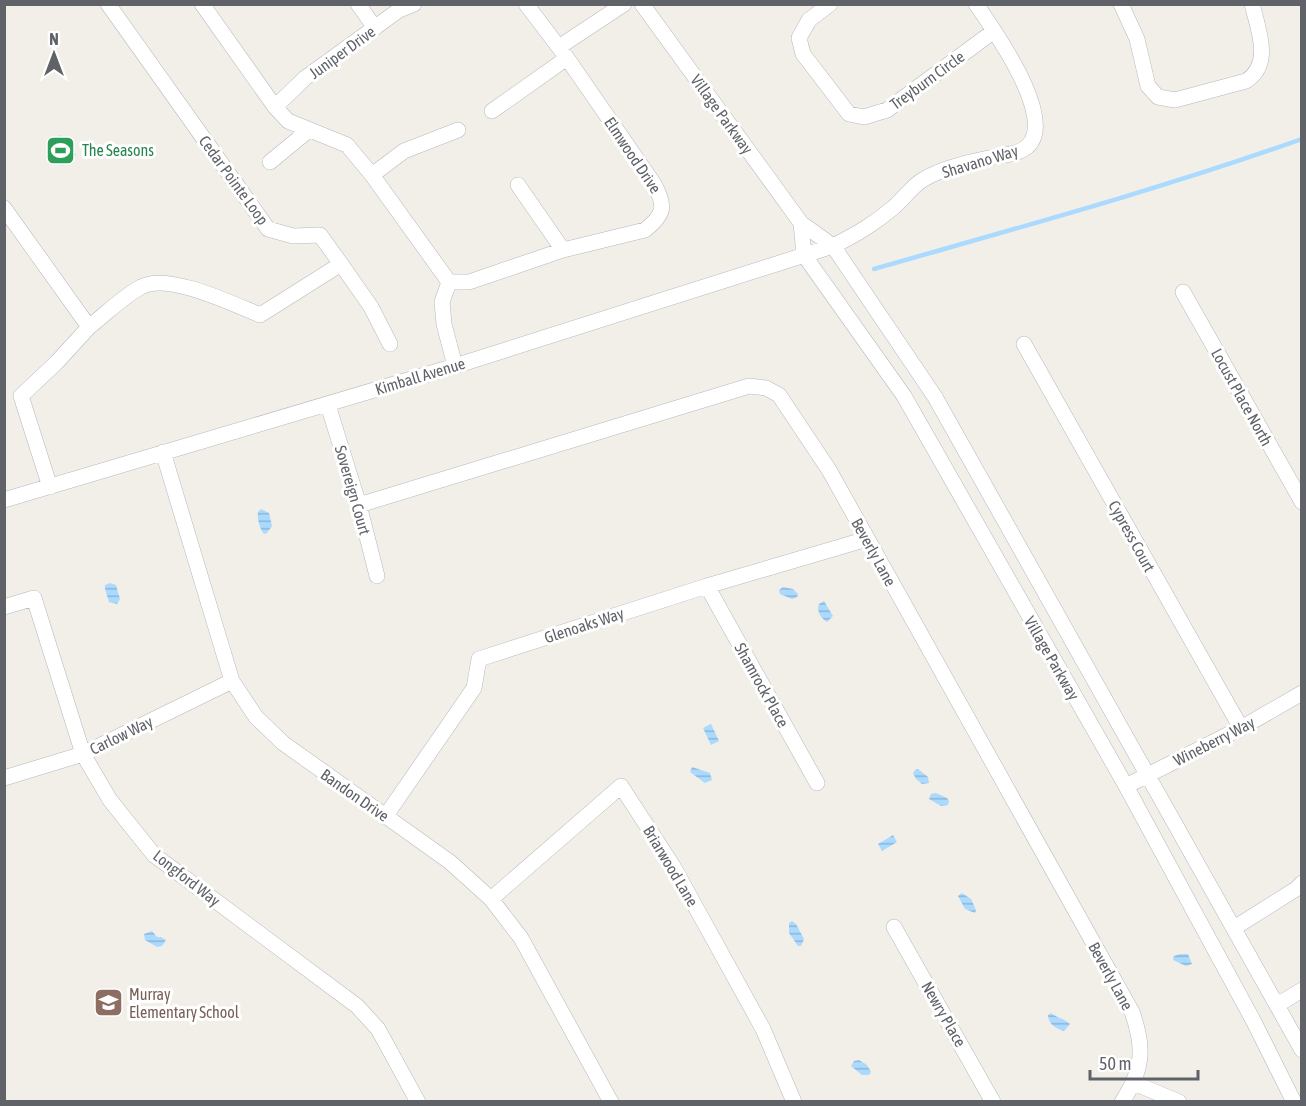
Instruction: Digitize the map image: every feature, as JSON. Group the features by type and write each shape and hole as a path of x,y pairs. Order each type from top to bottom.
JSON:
{"street":[{"name":"Cedar Pointe Loop","path":"108,4 268,229 293,236 320,235 371,307 390,344"},
{"path":"202,4 275,107 288,121 347,145 372,175 449,282 442,302 444,324 455,366"},
{"path":"358,4 375,28"},
{"name":"Juniper Drive","path":"275,107 305,78 399,10 414,4"},
{"name":"Elmwood Drive","path":"449,282 469,282 563,250 645,230 656,221 662,210 662,198 654,184 526,4"},
{"path":"492,111 624,4"},
{"name":"Village Parkway","path":"642,4 801,223 833,246 935,397 1302,1050"},
{"name":"Treyburn Circle","path":"830,4 809,20 799,38 803,54 849,114 864,117 887,110 994,31"},
{"name":"Shavano Way","path":"833,246 862,232 895,206 923,179 961,164 1021,151 1032,141 1037,129 1034,110 1014,64 976,4"},
{"path":"1121,4 1137,39 1148,86 1162,99 1175,100 1246,81 1254,76 1259,69 1262,44 1252,4"},
{"path":"270,162 309,130"},
{"path":"372,175 404,151 458,130"},
{"path":"518,185 563,250"},
{"path":"4,208 89,327"},
{"name":"Village Parkway","path":"801,223 804,255 904,396 1126,786 1254,1022 1294,1101"},
{"name":"Kimball Avenue","path":"4,500 328,405 833,246"},
{"path":"50,487 21,396 89,327 142,286 163,283 188,287 260,315 341,264"},
{"name":"Locust Place North","path":"1183,292 1302,502"},
{"name":"Cypress Court","path":"1024,344 1240,728"},
{"name":"Beverly Lane","path":"359,505 749,386 766,388 779,395 829,470 1132,1012 1140,1034 1140,1058 1134,1083 1122,1101"},
{"name":"Sovereign Court","path":"328,405 359,505 377,576"},
{"name":"Bandon Drive","path":"163,452 232,681 256,717 283,743 450,862 491,899 521,938 611,1101"},
{"name":"Glenoaks Way","path":"385,817 474,688 479,659 707,586 867,539"},
{"name":"Shamrock Place","path":"707,586 817,783"},
{"name":"Longford Way","path":"4,607 34,598 82,753 110,800 154,855 357,1006 378,1029 418,1101"},
{"name":"Carlow Way","path":"4,778 82,753 232,681"},
{"name":"Wineberry Way","path":"1126,786 1240,728 1302,693"},
{"name":"Briarwood Lane","path":"491,899 621,786 673,866 758,1019 794,1101"},
{"path":"1234,927 1302,883"},
{"name":"Newry Place","path":"894,927 993,1101"},
{"path":"1277,1005 1302,990"},
{"path":"1134,1083 1179,1101"}],"water":[{"name":"The Seasons","path":"60,135 76,155 62,166 46,145"},
{"path":"261,509 269,513 272,526 264,534 258,518 258,512"},
{"path":"110,583 116,585 120,599 117,604 109,602 105,585"},
{"path":"783,587 793,589 798,594 797,597 792,599 780,594 779,590"},
{"path":"824,601 833,616 827,622 818,609 819,604"},
{"path":"711,724 719,741 711,745 703,728"},
{"path":"692,767 710,773 712,780 705,783 690,772"},
{"path":"918,769 928,777 929,783 922,784 916,779 913,773"},
{"path":"936,793 947,798 948,805 941,806 929,799 931,794"},
{"path":"893,835 897,842 882,851 878,844"},
{"path":"962,893 971,899 975,913 965,909 958,896"},
{"path":"792,921 804,939 801,946 798,946 789,933 789,923"},
{"path":"152,931 157,937 166,940 162,946 157,947 145,940 144,934"},
{"path":"1188,954 1192,964 1186,966 1173,960 1174,956"},
{"path":"1051,1013 1070,1024 1064,1031 1051,1024 1048,1015"},
{"path":"859,1060 867,1065 871,1072 869,1075 862,1075 851,1066 854,1061"}],"waterway":[{"path":"874,269 1142,191 1302,139"}],"place":[{"name":"The Seasons","path":"61,150"},
{"name":"Murray Elementary School","path":"108,1003"}]}
